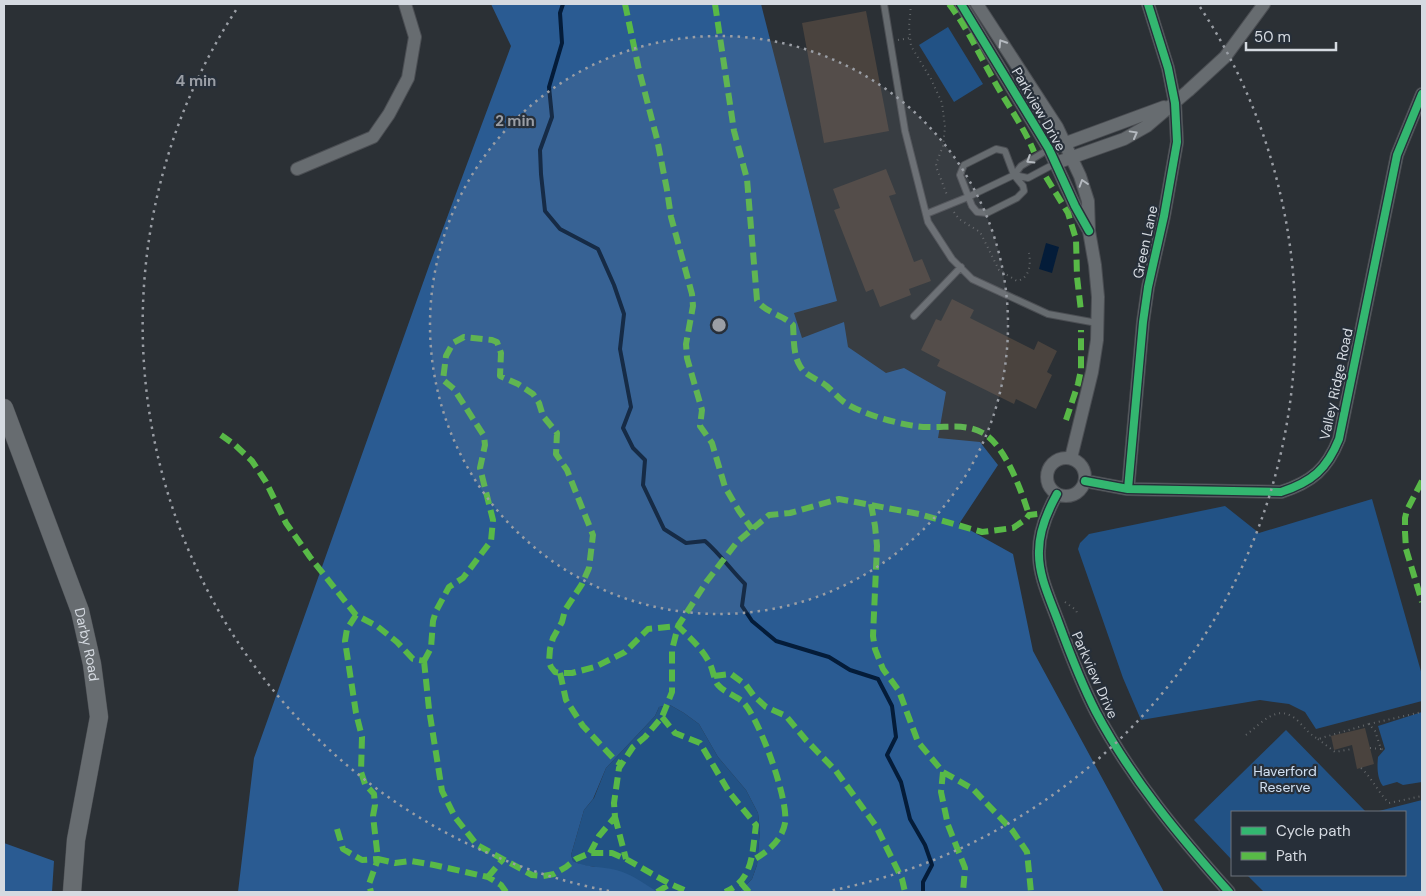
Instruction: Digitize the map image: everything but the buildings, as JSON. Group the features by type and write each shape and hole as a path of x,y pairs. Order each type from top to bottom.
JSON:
{"main road":[{"name":"Darby Road","path":"4,408 80,611 94,682 99,718 76,840 72,892"}],"street":[{"path":"297,169 373,137 389,114 408,78 415,37 405,4"},
{"name":"Parkview Drive","path":"961,4 1049,149 1075,206 1089,231"},
{"name":"Parkview Drive","path":"977,4 1043,105 1080,176 1088,201 1089,231 1098,298 1097,323 1092,372 1071,458"},
{"name":"Green Lane","path":"1128,489 1143,322 1148,287 1176,151 1177,126 1175,103 1168,68 1148,4"},
{"path":"1056,163 1124,139 1147,126 1175,103 1224,57 1264,4"},
{"name":"Valley Ridge Road","path":"1085,481 1128,489 1281,492 1302,484 1319,472 1336,446 1397,155 1422,94"},
{"path":"1049,149 1175,103"},
{"path":"1060,458 1071,458 1080,463 1084,469 1085,481 1081,489 1070,496 1057,494 1048,485 1047,471 1054,461 1060,458"},
{"name":"Parkview Drive","path":"1057,494 1050,507 1042,531 1039,562 1051,602 1086,691 1108,733 1158,808 1228,892"}],"lane":[{"path":"884,4 905,131 928,222 952,259 972,279 1048,314 1097,323"},
{"path":"996,149 1005,151 1014,175 1023,186 1024,191 1017,198 987,213 977,212 972,206 960,175 964,165 996,149"},
{"path":"926,214 1014,175 1021,166 1049,149"},
{"path":"1014,175 1028,178 1056,163"},
{"path":"914,316 961,267"}],"path":[{"path":"911,4 909,27 912,46 942,103 945,127 943,146 936,164 948,199"},
{"path":"954,212 959,219 980,232 999,270 1017,282 1023,279 1028,271 1031,263 1028,253"},
{"path":"1061,600 1076,610 1077,614"},
{"path":"1246,735 1276,713 1283,711 1292,715 1309,734 1336,752 1352,749"},
{"path":"1318,739 1369,724 1422,712"},
{"path":"1369,724 1375,731 1381,749"},
{"path":"1370,748 1385,750"},
{"path":"1361,768 1372,779 1378,792 1388,803 1422,796"}],"green space":[{"path":"948,27 983,84 954,102 919,45"},
{"path":"1372,499 1422,675 1422,701 1316,729 1305,712 1289,704 1260,700 1141,720 1123,678 1078,549 1080,543 1089,534 1225,506 1259,533"},
{"path":"670,705 699,724 718,757 746,790 758,813 760,830 757,865 752,879 739,892 658,892 595,867 581,865 573,861 571,855 584,810 594,798 606,768 655,716 659,707"},
{"path":"1422,712 1422,782 1403,785 1397,782 1383,786 1379,776 1378,757 1385,749 1378,726"},
{"name":"Haverford Reserve","path":"1286,730 1365,811 1231,811 1231,859 1194,820"},
{"path":"1422,800 1422,892 1264,892 1248,876 1406,876 1406,811 1379,811"}],"shaded area":[{"path":"491,4 761,4 837,301 794,313 802,338 844,322 848,347 886,373 904,368 946,392 938,438 980,442 998,465 959,524 1013,554 1033,651 1164,892 739,892 752,879 757,865 760,830 758,813 746,790 718,757 699,724 670,705 659,707 655,716 606,768 593,799 584,810 571,855 573,861 588,866 622,872 658,892 238,892 254,758 429,266 511,46"},
{"path":"1046,243 1059,247 1052,273 1039,269"},
{"path":"4,843 54,861 52,892 4,892"}],"waterway":[{"path":"563,4 560,13 562,43 549,87 552,117 540,150 545,211 560,229 598,249 614,285 624,314 620,349 631,407 623,428 633,448 645,460 643,485 664,529 686,543 705,541 745,584 742,606 752,621 776,641 829,657 850,670 878,679 892,706 896,737 887,755 901,782 910,819 925,845 932,865 923,882 923,892"}],"marked path":[{"path":"625,4 639,70 657,139 671,217 692,294 693,306 686,344 687,358 702,410 700,426 712,443 725,487 752,529"},
{"path":"715,4 734,131 747,179 757,300 764,308 793,325 795,352 804,372 824,384 851,407 884,419 908,425 969,428 983,433 991,439 1012,470 1029,515"},
{"path":"949,4 966,30 1034,152"},
{"path":"1046,177 1068,213 1076,239 1077,277 1081,311"},
{"path":"1066,420 1081,370 1081,330"},
{"path":"424,661 431,648 433,621 436,611 449,587 463,578 491,541 493,520 480,468 485,445 484,436 454,389 443,380 446,356 453,343 464,337 497,342 501,353 500,376 518,384 533,394 539,403 543,416 557,433 556,454 567,470 593,535 589,568 582,584 565,610 562,622 553,638 549,662 555,672 572,673 595,667 625,652 648,629 678,626 707,581 737,542 769,515 790,513 839,499 919,514 982,532 1013,528 1029,515 1038,514"},
{"path":"221,435 252,461 266,482 286,523 356,615 377,626 397,642 413,659 424,661"},
{"path":"1422,481 1407,510 1405,518 1406,549 1422,602"},
{"path":"871,504 877,546 873,636 875,649 883,669 899,691 918,742 943,772 973,789 1012,830 1027,852 1031,892"},
{"path":"356,615 347,629 345,641 356,713 362,737 361,772 365,784 374,794 373,816 378,859 395,863 411,861 488,877 501,885 506,892"},
{"path":"590,853 599,836 615,817 614,803 619,768 633,747 645,737 662,717 672,692 672,650 678,626 703,653 710,664 718,685 743,702 750,711 772,760 778,779 785,812 785,823 777,841 751,861"},
{"path":"424,661 429,709 442,791 455,817 477,845 532,875 543,876 554,874 576,859 590,853 612,853 689,892"},
{"path":"560,673 566,700 583,726 621,764"},
{"path":"714,676 731,674 746,685 766,707 786,716 836,771 876,826 902,879 905,892"},
{"path":"662,717 675,733 700,743 729,792 756,825 752,855 746,873 742,880 725,892"},
{"path":"943,772 941,792 948,825 965,868 963,892"},
{"path":"615,817 626,859"},
{"path":"337,829 343,849 362,860 378,859 369,884 371,892"},
{"path":"488,877 503,859"},
{"path":"741,883 749,892"},
{"path":"657,892 670,884"}],"cycle path":[{"path":"961,4 1049,149 1075,206 1089,231"},
{"path":"1128,489 1143,322 1148,287 1164,216 1177,142 1175,103 1168,68 1148,4"},
{"path":"1085,481 1128,489 1281,492 1310,479 1324,466 1339,439 1397,155 1422,94"},
{"path":"1057,494 1042,529 1039,544 1040,569 1045,587 1080,678 1096,712 1140,783 1174,828 1229,892"}]}
